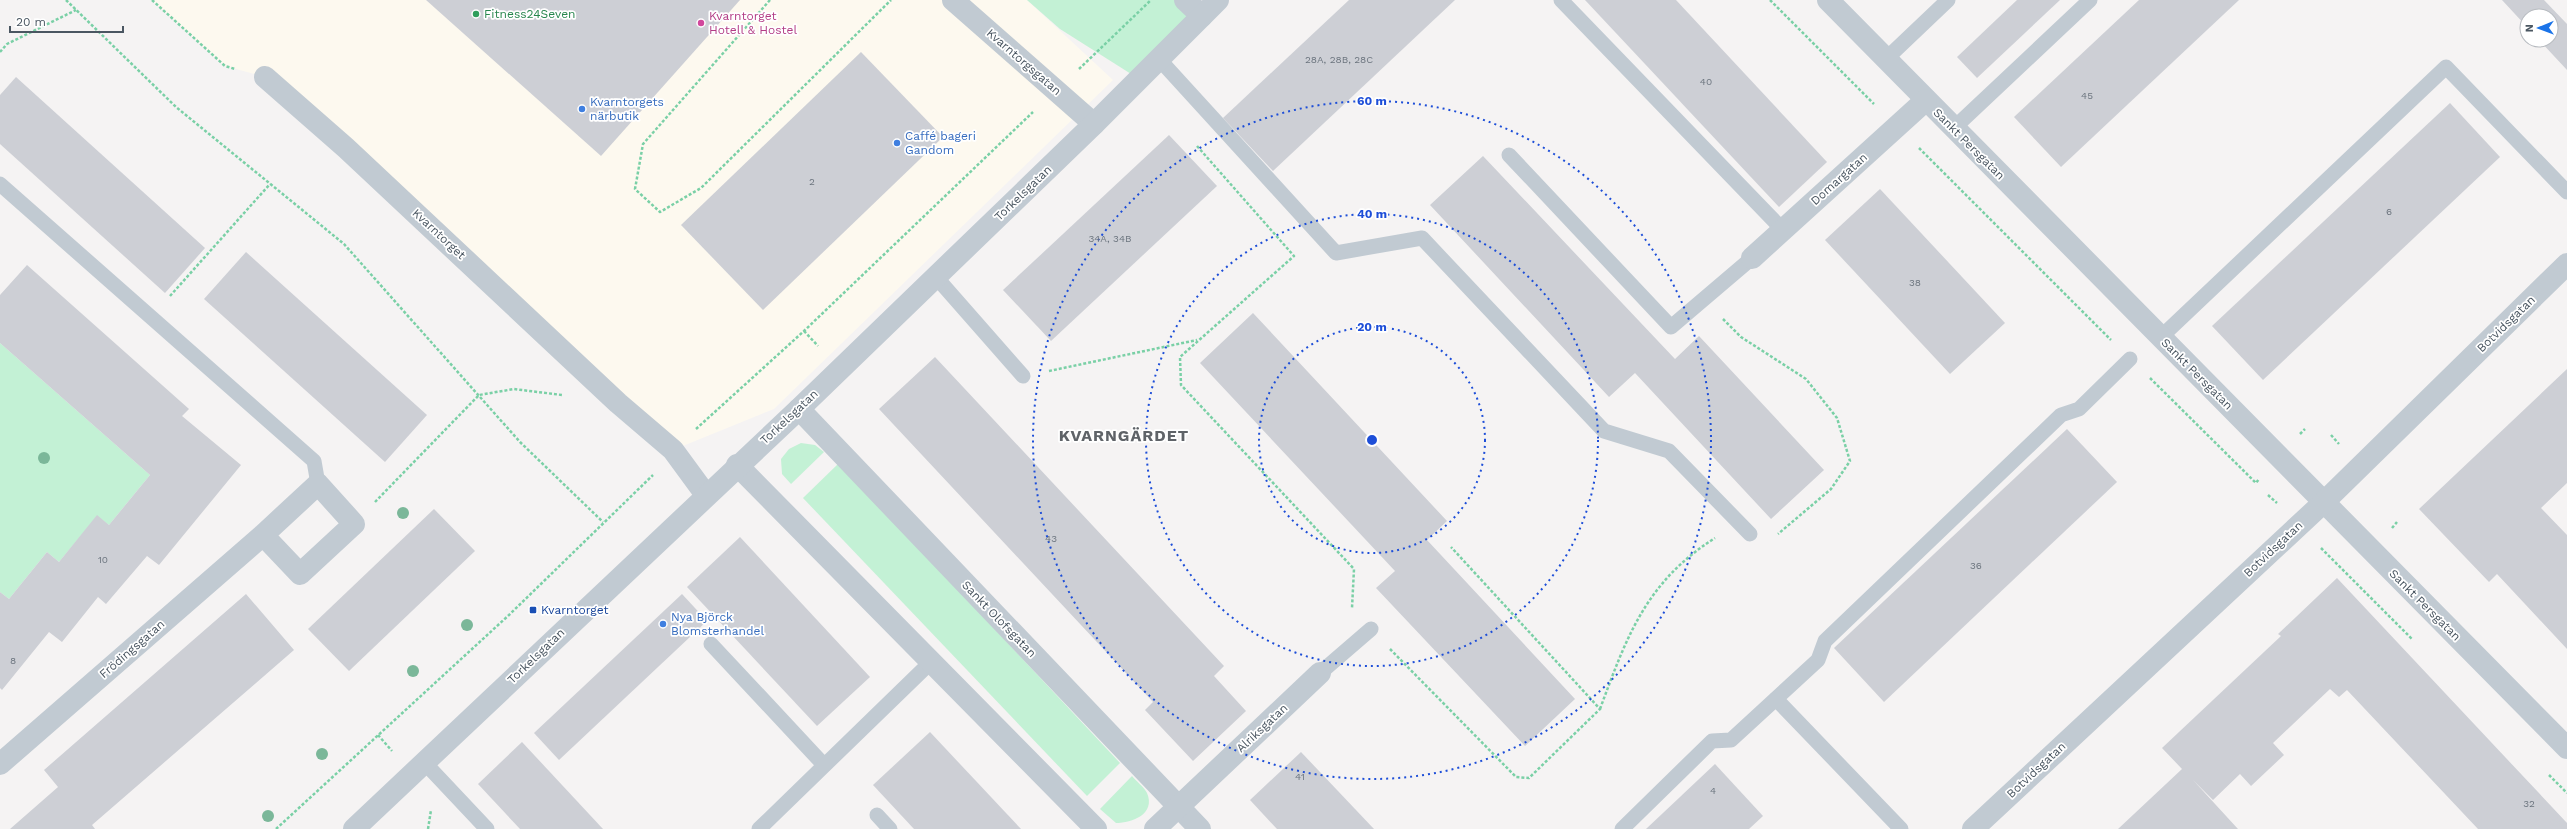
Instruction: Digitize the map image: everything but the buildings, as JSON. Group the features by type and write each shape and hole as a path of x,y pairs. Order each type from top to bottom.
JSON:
{"street":[{"name":"Kvarntorgsgatan","path":"953,0 1094,124"},
{"path":"1185,0 1202,16"},
{"name":"Torkelsgatan","path":"354,829 737,465 799,409 1094,124 1218,0"},
{"name":"Sankt Persgatan","path":"1828,0 2567,748"},
{"name":"Kvarntorget","path":"265,77 352,153 618,403 673,450 706,495"},
{"name":"Domargatan","path":"1752,258 1926,100"},
{"name":"Botvidsgatan","path":"1973,829 2324,502 2567,264"},
{"name":"Sankt Olofsgatan","path":"799,409 1200,829"},
{"path":"737,465 932,661 1096,829"},
{"path":"263,535 300,574 354,524 318,484"},
{"name":"Frödingsgatan","path":"0,764 263,535 318,484"},
{"name":"Alriksgatan","path":"1155,829 1320,673"}],"lane":[{"path":"1561,0 1783,230"},
{"path":"1886,59 1948,0"},
{"path":"1954,128 2090,0"},
{"path":"1159,59 1336,253 1422,238 1604,431 1669,450 1750,534"},
{"path":"2161,337 2446,67 2567,192"},
{"path":"1508,155 1671,326 1752,258"},
{"path":"0,184 314,461 318,484"},
{"path":"936,277 1023,376"},
{"path":"1622,829 1712,741 1730,740 1776,699 1818,660 1825,642 1842,625 2062,416 2079,409 2130,359"},
{"name":"Alriksgatan","path":"1320,673 1371,629"},
{"path":"711,644 824,765"},
{"path":"759,829 932,661"},
{"path":"1776,699 1901,829"},
{"path":"424,762 487,829"},
{"path":"877,815 890,829"}],"path":[{"path":"66,0 176,107 344,244 520,442 604,522"},
{"path":"152,0 225,66 265,77"},
{"path":"770,0 644,144 635,189 660,212 701,188 891,0"},
{"path":"276,829 509,615 656,473 673,450 804,331 1151,0"},
{"path":"1770,0 2256,483"},
{"path":"0,52 7,44 76,10"},
{"path":"1192,140 1294,256 1180,357 1181,385 1354,568 1352,611 1516,777 1530,778 1600,709 1627,638 1656,589 1701,547 1739,523"},
{"path":"150,317 270,184"},
{"path":"1703,299 1741,337 1806,379 1837,418 1850,461 1831,489 1779,534 1750,534"},
{"path":"1023,376 1198,340"},
{"path":"354,524 479,395 514,389 566,395"},
{"path":"1451,547 1600,709"}],"shaded area":[{"path":"152,0 1027,0 1113,80 774,409 673,450 265,77 225,66"}],"green space":[{"path":"1027,0 1185,0 1202,16 1139,79 1060,29"},
{"path":"0,343 150,475 109,525 97,516 59,562 47,552 9,599 0,592"},
{"path":"801,443 815,445 824,452 791,484 782,474 781,459 789,449"},
{"path":"839,463 1120,763 1087,796 803,498"},
{"path":"1132,776 1147,793 1149,800 1148,807 1141,816 1135,819 1122,823 1116,823 1100,809"}],"place":[{"name":"Fitness24Seven","path":"476,14"},
{"name":"Kvarntorget Hotell & Hostel","path":"701,23"},
{"name":"Kvarntorgets närbutik","path":"582,109"},
{"name":"Caffé bageri Gandom","path":"897,143"},
{"name":"Kvarntorget","path":"533,610"},
{"name":"Nya Björck Blomsterhandel","path":"663,624"}],"district":[{"name":"KVARNGÄRDET","path":"1124,435"}]}
